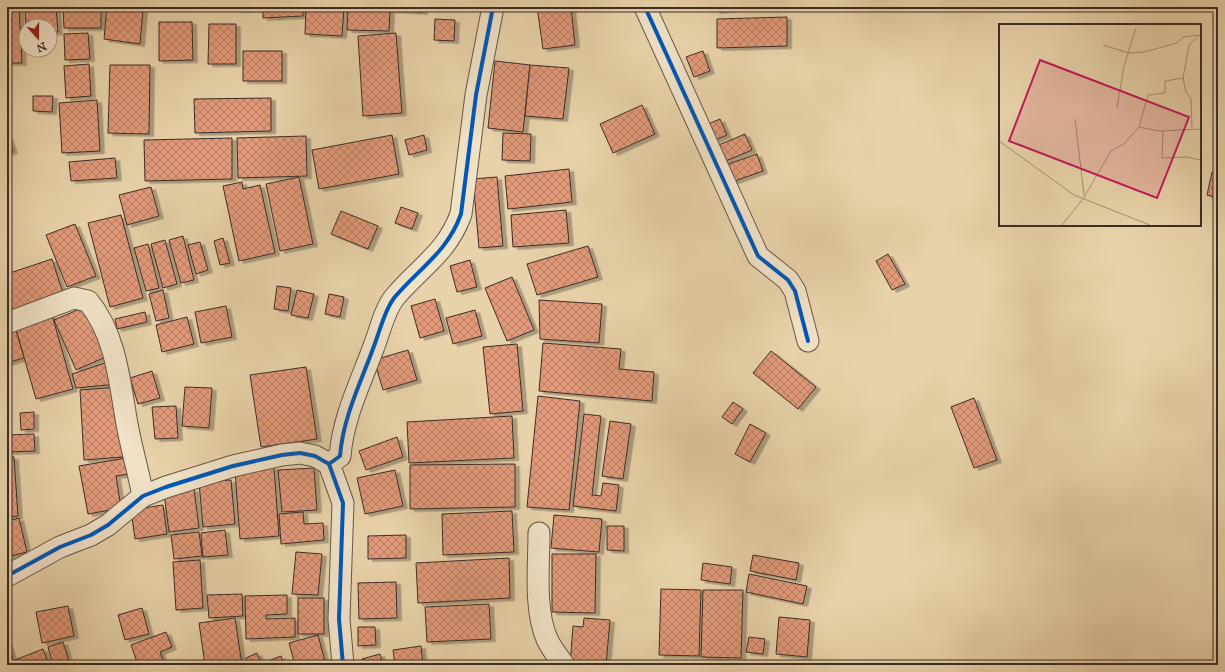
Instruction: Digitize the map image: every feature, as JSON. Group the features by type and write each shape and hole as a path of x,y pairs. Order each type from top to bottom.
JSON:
{"street":[{"path":"328,464 340,456 341,442 354,394 393,300 444,247 456,229 461,214 476,95 493,7"},
{"path":"645,7 758,256 788,280 795,291 808,341"},
{"path":"7,323 74,298 88,301 95,309 101,320 119,370 126,419 143,496"},
{"path":"7,576 54,550 91,535 108,525 143,496 233,466 282,455 300,453 315,456 328,464 343,503 339,619 342,665"},
{"path":"539,533 539,600 544,629 547,639 564,665"}],"building":[{"path":"7,7 19,7 18,58 22,58 22,63 7,63"},
{"path":"25,7 56,7 57,18 26,18"},
{"path":"63,7 101,7 101,28 64,28"},
{"path":"107,7 143,10 140,44 104,39"},
{"path":"236,7 263,7 263,9 236,10"},
{"path":"263,7 303,7 303,16 263,18"},
{"path":"306,7 344,7 342,36 305,34"},
{"path":"348,7 423,7 423,12 390,10 389,31 347,30"},
{"path":"537,7 571,7 575,45 543,49"},
{"path":"715,7 757,7 715,11"},
{"path":"787,17 787,46 717,48 717,19"},
{"path":"435,19 455,20 454,41 434,40"},
{"path":"159,22 192,22 193,60 159,61"},
{"path":"209,24 236,24 236,64 208,64"},
{"path":"88,33 90,59 65,60 64,34"},
{"path":"396,33 402,113 363,116 358,36"},
{"path":"243,51 282,51 282,81 243,81"},
{"path":"703,51 710,71 694,77 686,57"},
{"path":"495,61 530,65 523,132 488,128"},
{"path":"89,64 91,96 66,98 64,66"},
{"path":"110,65 150,65 149,134 108,133"},
{"path":"530,65 569,68 563,119 525,116"},
{"path":"33,96 53,96 52,112 33,111"},
{"path":"271,98 271,131 195,133 194,99"},
{"path":"97,100 100,151 62,153 59,103"},
{"path":"642,105 655,134 613,153 600,124"},
{"path":"720,119 727,135 713,141 706,125"},
{"path":"503,133 531,134 530,161 502,160"},
{"path":"7,134 13,151 7,153"},
{"path":"745,134 752,150 721,163 714,147"},
{"path":"392,135 399,174 319,189 312,150"},
{"path":"424,135 427,150 409,155 405,140"},
{"path":"306,136 307,176 238,178 237,138"},
{"path":"232,138 232,179 145,181 144,140"},
{"path":"757,154 763,171 729,183 723,166"},
{"path":"115,158 117,178 71,181 69,162"},
{"path":"569,169 572,202 508,209 505,176"},
{"path":"1212,172 1218,174 1218,198 1207,195"},
{"path":"299,177 313,244 280,251 266,184"},
{"path":"497,177 503,246 479,248 473,179"},
{"path":"242,182 243,189 260,185 275,253 239,261 223,186"},
{"path":"151,187 159,216 127,225 119,195"},
{"path":"401,207 418,213 412,229 395,223"},
{"path":"566,210 569,243 513,247 511,215"},
{"path":"341,211 378,226 368,249 331,234"},
{"path":"121,215 143,298 110,307 88,223"},
{"path":"75,224 96,276 67,287 46,235"},
{"path":"183,236 194,280 181,283 169,240"},
{"path":"223,238 230,263 220,265 214,241"},
{"path":"165,240 177,284 163,288 151,244"},
{"path":"200,242 208,270 196,274 188,245"},
{"path":"148,244 159,288 146,291 134,248"},
{"path":"588,246 598,277 537,295 527,264"},
{"path":"888,254 905,284 892,290 876,261"},
{"path":"52,259 63,293 7,312 7,274"},
{"path":"470,260 477,287 457,292 450,266"},
{"path":"512,277 534,330 507,341 485,288"},
{"path":"277,286 291,288 288,311 274,309"},
{"path":"163,290 169,318 156,321 149,294"},
{"path":"297,290 314,294 308,318 291,315"},
{"path":"329,294 344,297 340,317 325,314"},
{"path":"435,299 444,331 420,338 411,306"},
{"path":"539,300 602,304 599,343 540,339"},
{"path":"87,306 108,356 76,370 54,320"},
{"path":"226,306 232,337 201,343 195,312"},
{"path":"475,310 482,336 453,344 446,318"},
{"path":"145,312 147,322 117,329 115,319"},
{"path":"52,315 73,389 36,399 15,326"},
{"path":"187,317 194,344 162,352 156,325"},
{"path":"14,323 24,358 7,363 7,325"},
{"path":"543,343 621,349 619,369 654,372 652,401 539,391"},
{"path":"517,344 523,411 490,414 483,347"},
{"path":"408,350 417,380 383,390 374,360"},
{"path":"771,351 816,387 798,409 753,373"},
{"path":"111,361 118,384 76,388 72,374"},
{"path":"306,367 317,439 261,447 250,375"},
{"path":"152,371 160,398 138,404 130,378"},
{"path":"118,387 123,457 84,460 80,390"},
{"path":"185,387 212,388 209,428 182,426"},
{"path":"538,396 580,401 569,510 527,507"},
{"path":"974,398 997,460 974,468 951,407"},
{"path":"733,402 743,409 732,424 722,417"},
{"path":"176,406 178,438 155,439 152,407"},
{"path":"34,412 34,429 21,430 20,413"},
{"path":"584,414 601,416 592,495 601,496 603,483 619,485 616,511 573,506"},
{"path":"512,416 514,458 409,463 407,422"},
{"path":"610,421 631,424 623,479 602,476"},
{"path":"750,424 766,433 750,462 735,454"},
{"path":"34,434 35,451 7,452 7,435"},
{"path":"397,437 403,457 366,470 359,451"},
{"path":"7,457 14,457 18,516 7,517"},
{"path":"126,458 129,474 116,476 121,508 88,514 79,466"},
{"path":"515,464 515,507 410,509 410,465"},
{"path":"274,467 279,536 240,539 235,470"},
{"path":"314,468 317,510 282,512 278,470"},
{"path":"395,470 403,506 365,514 357,478"},
{"path":"231,480 235,524 203,527 199,482"},
{"path":"194,489 199,528 169,532 164,493"},
{"path":"163,505 167,534 135,539 131,510"},
{"path":"512,511 514,552 443,555 442,514"},
{"path":"303,512 304,524 323,523 324,540 281,544 279,514"},
{"path":"554,515 602,519 599,552 551,548"},
{"path":"19,518 27,552 7,557 7,521"},
{"path":"607,526 624,526 624,551 607,550"},
{"path":"225,530 228,555 203,557 201,533"},
{"path":"199,532 202,556 174,559 171,535"},
{"path":"406,535 406,558 368,559 368,536"},
{"path":"296,552 322,554 318,595 292,594"},
{"path":"552,554 596,554 595,613 552,612"},
{"path":"753,555 799,563 796,580 750,571"},
{"path":"509,558 510,598 418,603 416,563"},
{"path":"200,560 203,608 176,610 173,562"},
{"path":"703,563 732,567 730,584 701,580"},
{"path":"749,574 807,586 803,604 746,592"},
{"path":"396,582 397,618 359,619 358,583"},
{"path":"661,589 701,590 699,656 659,655"},
{"path":"703,590 743,590 741,658 701,657"},
{"path":"242,594 243,616 209,618 207,595"},
{"path":"287,595 287,614 266,615 266,619 295,618 295,637 246,639 245,596"},
{"path":"298,598 324,598 324,634 298,634"},
{"path":"489,604 491,639 427,642 425,607"},
{"path":"68,606 74,636 42,643 36,612"},
{"path":"142,608 149,634 125,640 118,615"},
{"path":"779,617 810,620 807,657 776,654"},
{"path":"235,618 242,665 205,665 199,623"},
{"path":"584,618 610,620 606,665 570,665 573,626 583,627"},
{"path":"358,627 375,627 376,645 358,646"},
{"path":"166,632 172,647 160,652 165,665 138,665 131,645"},
{"path":"318,635 326,665 295,665 289,643"},
{"path":"749,637 765,639 763,654 746,652"},
{"path":"7,641 13,659 7,661"},
{"path":"63,642 70,665 53,665 48,647"},
{"path":"421,646 423,665 395,665 393,650"},
{"path":"43,649 49,665 7,665 7,663"},
{"path":"257,653 262,665 249,665 246,658"},
{"path":"380,654 383,665 363,665 362,659"},
{"path":"281,656 284,665 270,665 268,661"}],"cycle path":[{"path":"343,665 339,619 343,503 329,464 340,456 345,427 353,400 382,321 391,303 403,287 440,250 455,228 461,214 476,95 493,7"},
{"path":"645,7 758,256 788,280 795,291 808,341"},
{"path":"7,576 60,547 91,535 108,525 143,496 166,487 233,466 282,455 300,453 315,456 329,464"}]}
